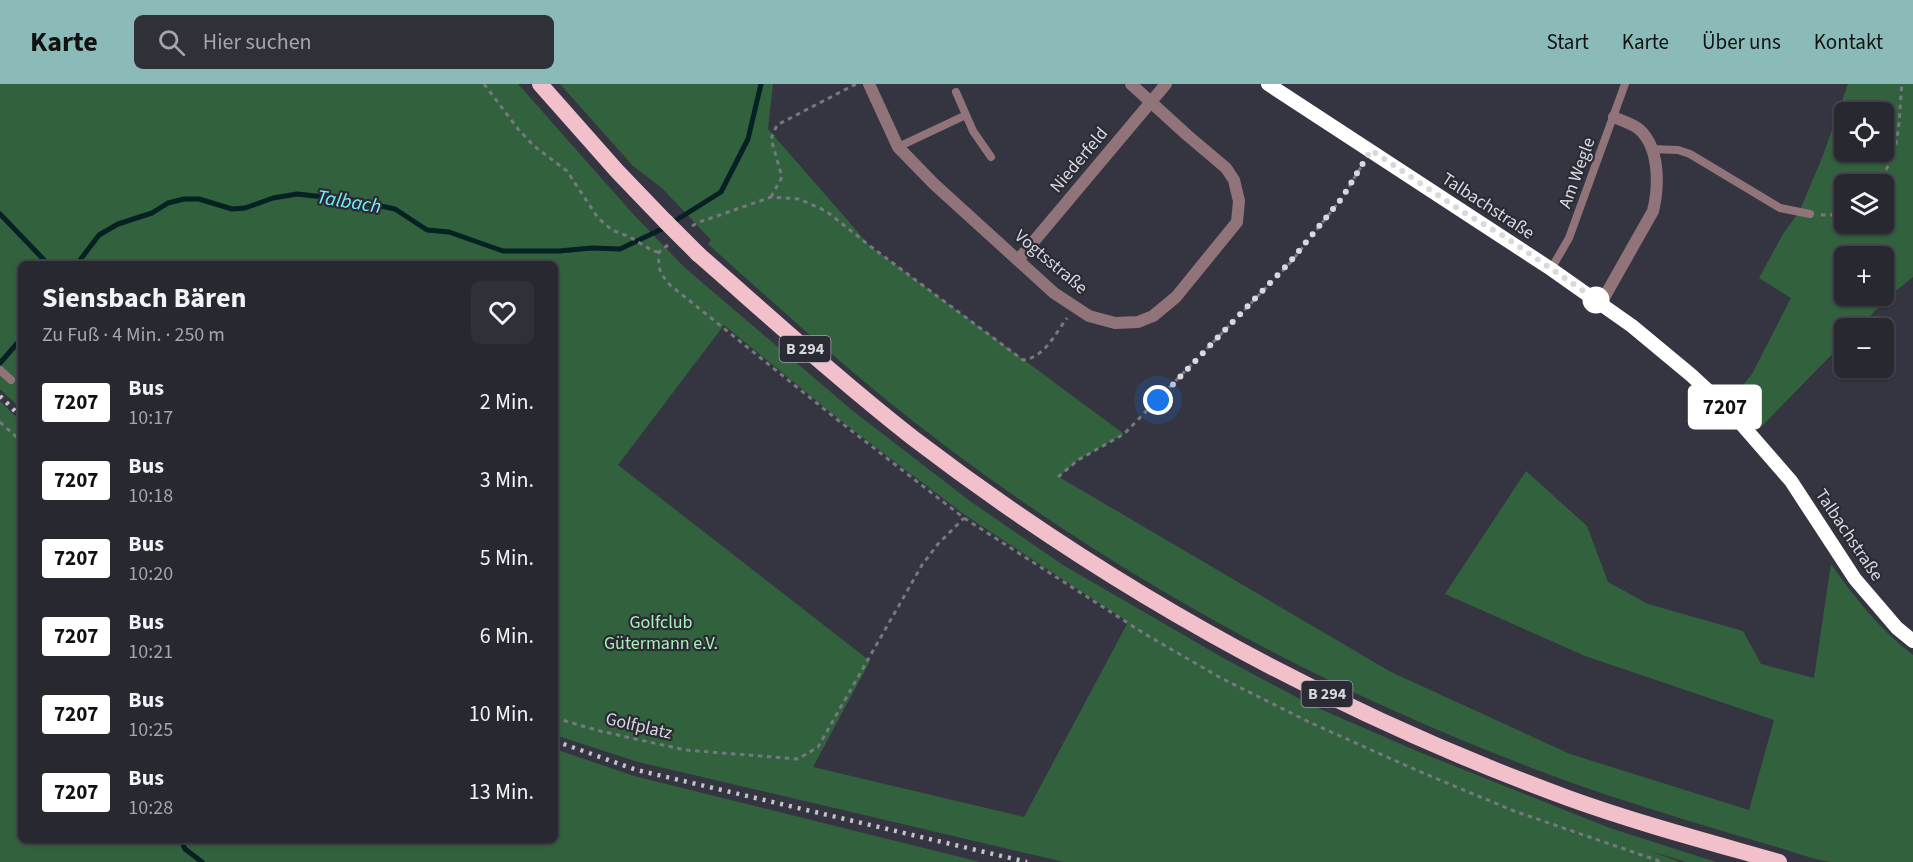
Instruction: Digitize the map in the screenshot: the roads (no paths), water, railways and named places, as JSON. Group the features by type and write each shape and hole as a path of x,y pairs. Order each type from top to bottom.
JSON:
{"highway":[{"name":"B 294","path":"540,84 644,200 698,254 807,351 916,440 1078,555 1233,648 1407,732 1568,798 1779,862"}],"street":[{"name":"Vogtsstraße","path":"869,84 898,147 934,183 1054,293 1089,316 1116,323 1138,322 1153,316 1176,297 1237,222 1239,201 1234,180 1226,168 1150,101"},
{"path":"1131,84 1150,101"},
{"name":"Niederfeld","path":"1019,259 1166,84"},
{"name":"Talbachstraße","path":"1268,84 1284,89 1371,150 1601,303 1691,375 1730,411 1791,481 1855,579 1897,628 1913,641"},
{"path":"1601,303 1653,211 1656,196 1656,175 1651,149 1639,129 1614,117"}],"lane":[{"name":"Am Wegle","path":"1551,269 1569,237 1625,84"},
{"path":"956,92 973,131 991,157"},
{"path":"898,147 966,115"},
{"path":"1651,149 1678,150 1690,154 1780,208 1810,214"},
{"path":"0,370 11,380"}],"waterway":[{"name":"Talbach","path":"79,261 99,235 118,224 152,213 168,203 184,199 199,199 232,209 245,208 273,198 297,194 352,200 395,209 427,230 449,232 503,251 620,249 662,229 721,192 748,139 761,84"},
{"path":"0,214 45,261"},
{"name":"Talbach","path":"0,363 18,342"},
{"path":"182,843 185,849 202,862"}],"railway":[{"path":"0,396 18,414"},
{"path":"558,742 637,770 1027,862"}],"park label":[{"name":"Golfclub Gütermann e.V.","path":"661,632"}]}
